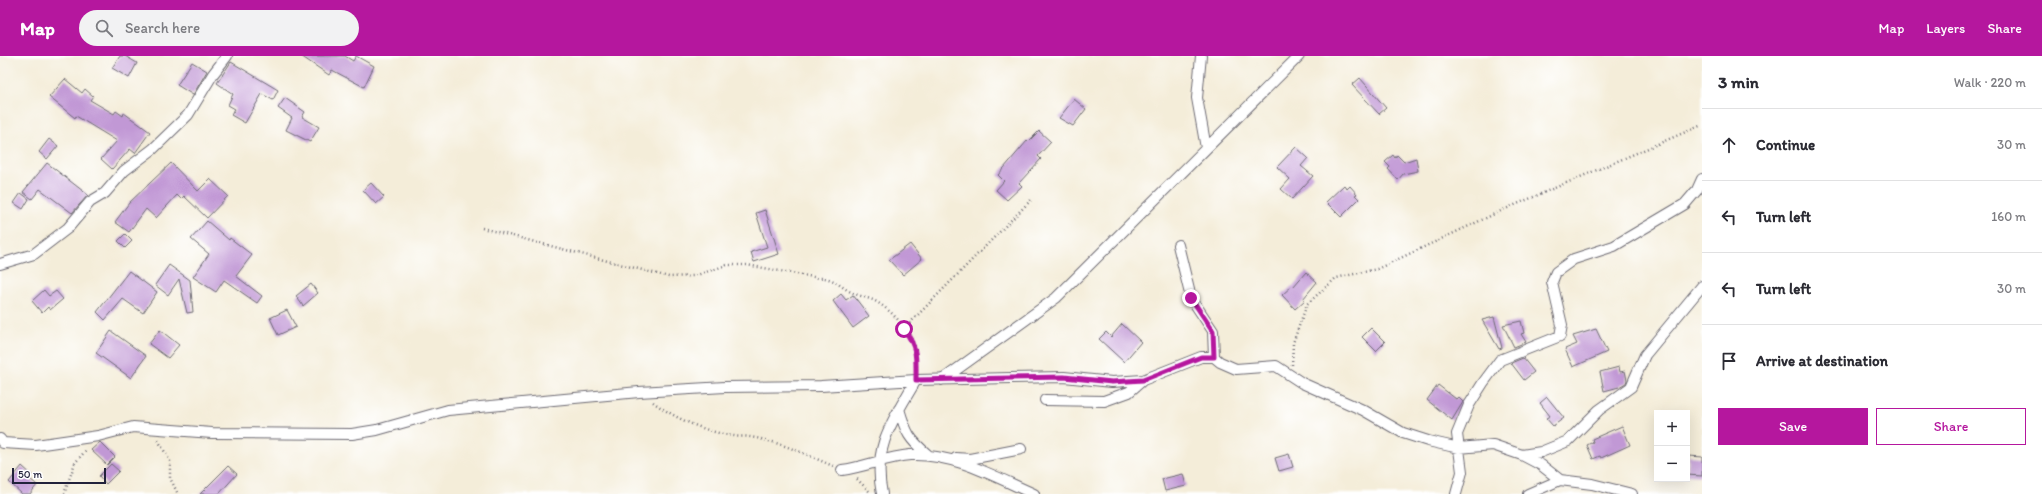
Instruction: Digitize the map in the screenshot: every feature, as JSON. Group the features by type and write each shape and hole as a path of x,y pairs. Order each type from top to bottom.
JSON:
{"street":[{"path":"0,264 34,254 68,228 90,202 105,193 124,171 153,149 188,115 213,74 227,56"},
{"path":"1202,56 1197,98 1206,148"},
{"path":"942,380 1056,298 1299,56"},
{"path":"1456,494 1462,472 1458,434 1469,405 1500,360 1560,336 1562,324 1552,282 1556,272 1574,259 1614,246 1685,204 1697,190 1702,179"},
{"path":"1178,245 1191,298 1213,331 1214,357"},
{"path":"1522,455 1541,452 1568,441 1599,410 1631,387 1645,355 1702,286"},
{"path":"0,439 3,443 36,445 98,436 133,427 212,433 352,434 377,430 448,410 640,392 725,387 821,386 916,380 1064,377 1112,382 1143,380 1201,357 1214,357 1220,362 1236,369 1276,366 1295,378 1363,410 1404,433 1428,441 1459,448 1493,445 1522,455 1541,465 1560,480"},
{"path":"882,494 880,461 885,433 916,380"},
{"path":"1044,400 1104,401 1129,392 1143,380"},
{"path":"899,409 904,428 913,442 928,455"},
{"path":"842,470 858,468 880,461 909,455 928,455 970,459 1021,449"},
{"path":"948,458 1034,494"},
{"path":"1528,494 1560,480 1592,484 1632,494"}],"path":[{"path":"1295,378 1292,365 1293,343 1307,304 1336,278 1377,270 1503,210 1702,125"},
{"path":"904,329 1033,198"},
{"path":"482,228 669,277 694,276 727,265 747,265 819,278 827,277 837,282 850,292 873,300 891,312 914,342 916,354 916,380"},
{"path":"640,392 668,414 708,430 734,436 750,437 792,449 842,470 862,481 872,494"},
{"path":"152,429 170,461 170,478 178,494"},
{"path":"64,494 75,463 98,436"}],"building":[{"path":"120,56 125,56 137,63 129,78 112,68"},
{"path":"301,56 345,56 353,61 356,56 374,66 364,87 332,70 329,75"},
{"path":"192,62 207,71 193,95 177,85"},
{"path":"231,62 278,90 273,100 262,94 245,123 231,115 235,109 228,105 233,94 217,83"},
{"path":"1360,78 1386,108 1379,114 1352,85"},
{"path":"65,79 82,93 85,89 93,96 90,100 114,114 116,111 123,116 124,113 150,132 135,153 130,149 112,169 101,159 117,141 76,116 75,118 49,97"},
{"path":"285,98 305,112 302,117 319,127 310,142 286,130 292,118 278,108"},
{"path":"1074,99 1086,109 1073,126 1059,118"},
{"path":"1039,131 1051,142 1038,156 1041,159 1019,183 1022,186 1007,200 996,190 1004,181 998,175 1027,141 1028,142"},
{"path":"49,139 58,146 47,159 39,152"},
{"path":"1296,147 1308,158 1301,166 1313,176 1292,199 1281,189 1290,179 1277,167"},
{"path":"1393,155 1395,158 1397,155 1404,162 1416,158 1418,171 1403,174 1398,180 1388,169 1390,167 1385,162"},
{"path":"47,163 88,195 72,213 40,189 32,199 23,192"},
{"path":"171,163 198,191 210,179 228,196 207,218 184,196 181,199 177,195 156,218 146,209 129,232 115,222 129,203"},
{"path":"371,183 384,197 376,204 363,190"},
{"path":"1344,185 1347,189 1350,186 1357,194 1355,195 1359,199 1341,217 1326,202"},
{"path":"21,193 29,199 23,209 14,203"},
{"path":"765,210 779,254 754,262 751,252 767,247 756,213"},
{"path":"207,221 229,240 230,238 252,255 236,276 262,296 257,303 224,280 216,292 193,277 209,254 191,239"},
{"path":"125,234 132,241 125,248 118,241"},
{"path":"910,244 922,259 903,275 889,260"},
{"path":"169,265 190,280 193,312 187,313 179,279 168,295 155,285"},
{"path":"129,271 157,292 143,313 123,299 105,320 97,312"},
{"path":"1306,272 1317,282 1303,299 1305,300 1295,309 1282,295 1292,286 1293,287"},
{"path":"311,284 318,293 303,306 296,296"},
{"path":"44,290 49,296 56,291 63,299 50,310 48,307 42,313 32,301"},
{"path":"841,294 846,300 853,295 869,316 853,328 833,301"},
{"path":"287,310 296,327 278,335 270,318"},
{"path":"1494,317 1502,348 1499,349 1482,320"},
{"path":"1521,321 1524,333 1521,334 1526,342 1514,347 1503,325"},
{"path":"1122,324 1141,342 1124,362 1099,339 1106,332 1111,337"},
{"path":"1371,328 1385,342 1376,351 1362,337"},
{"path":"1596,329 1607,352 1573,367 1565,349 1577,344 1573,336"},
{"path":"160,330 179,345 168,358 149,344"},
{"path":"111,331 146,356 131,378 96,353"},
{"path":"1523,358 1534,372 1524,380 1511,363"},
{"path":"1619,367 1620,372 1625,371 1627,380 1626,383 1619,387 1604,391 1600,372"},
{"path":"1438,385 1456,399 1458,397 1463,402 1452,420 1427,400"},
{"path":"1547,397 1564,418 1553,426 1546,418 1550,416 1540,403"},
{"path":"1622,426 1630,445 1601,458 1600,456 1593,459 1587,445 1593,442 1592,439"},
{"path":"100,442 115,457 107,465 91,450"},
{"path":"1289,454 1293,467 1279,471 1275,458"},
{"path":"1690,456 1702,457 1702,476 1690,475"},
{"path":"111,464 119,471 106,484 99,476"},
{"path":"22,466 32,475 29,478 37,485 30,494 22,494 9,482"},
{"path":"228,466 237,474 219,494 200,494"},
{"path":"1183,474 1186,486 1165,491 1162,479"}],"route":[{"path":"904,329 914,342 916,354 916,380 1064,377 1112,382 1143,380 1201,357 1214,357 1213,331 1191,298"}]}
